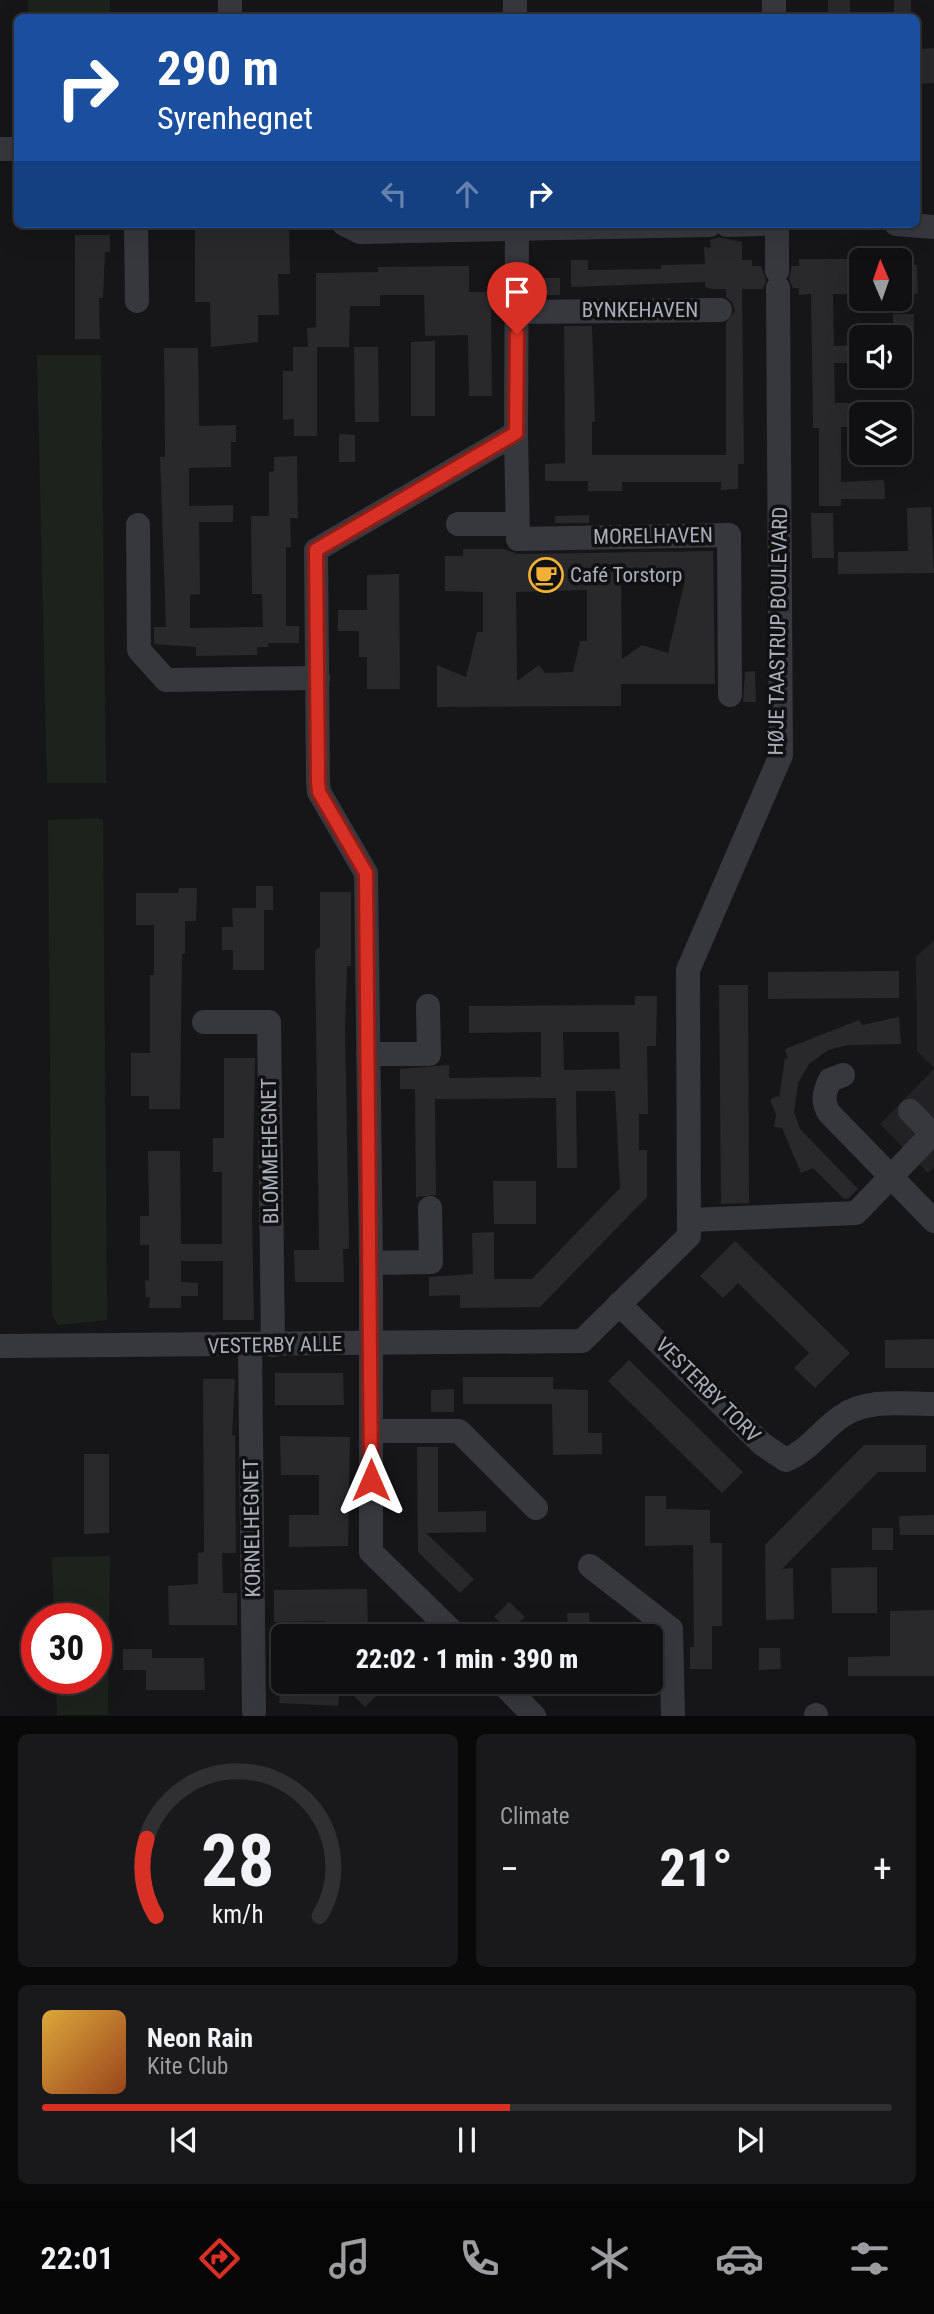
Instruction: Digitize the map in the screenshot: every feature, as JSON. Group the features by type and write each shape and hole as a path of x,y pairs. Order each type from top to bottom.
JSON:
{"street":[{"path":"136,228 137,301"},
{"path":"352,228 360,232 486,228"},
{"path":"458,524 517,524 517,228"},
{"name":"HØJE TAASTRUP BOULEVARD","path":"620,1304 689,1237 688,970 781,755 777,228"},
{"name":"BYNKEHAVEN","path":"517,312 720,310"},
{"path":"445,1624 370,1552 372,1431 366,873 319,792 316,550 516,433"},
{"name":"MORELHAVEN","path":"517,524 517,539 729,535 730,695"},
{"path":"138,526 139,650 166,680 318,678"},
{"path":"368,1054 429,1054 428,1006"},
{"name":"BLOMMEHEGNET","path":"204,1022 269,1022 261,1345"},
{"path":"843,1075 830,1080 824,1104 934,1221"},
{"path":"691,1220 856,1213 932,1134 910,1111"},
{"path":"371,1263 431,1262 430,1208"},
{"name":"VESTERBY ALLE","path":"0,1346 582,1341 620,1304"},
{"name":"VESTERBY TORV","path":"620,1304 762,1444 786,1460 803,1453 843,1415 869,1405 934,1404"},
{"name":"KORNELHEGNET","path":"254,1711 261,1345"},
{"path":"372,1431 459,1431 536,1508"},
{"path":"590,1566 671,1629 673,1716"},
{"path":"513,1694 534,1716"}],"shaded area":[{"path":"28,0 110,0 110,14 28,14"},
{"path":"37,355 101,355 106,783 47,783"},
{"path":"48,820 103,820 107,1320 58,1325 52,1315"},
{"path":"934,940 934,1068 917,1051 916,957"},
{"path":"934,1069 934,1167 928,1173 880,1124"},
{"path":"110,1556 109,1603 53,1603 52,1557"},
{"path":"56,1694 108,1694 108,1715 57,1715"}],"building":[{"path":"828,0 850,0 850,14 828,14"},
{"path":"894,0 911,0 911,14 894,14"},
{"path":"934,48 934,83 920,84 920,49"},
{"path":"195,228 289,228 290,274 278,274 279,315 258,315 258,342 211,347 210,302 195,302"},
{"path":"75,235 110,235 110,252 105,252 103,298 99,298 100,339 75,339"},
{"path":"719,237 742,242 742,260 752,260 752,266 761,266 766,280 763,289 742,289 744,464 738,464 738,489 721,490 721,482 622,482 622,491 588,491 588,481 545,481 545,464 565,463 564,326 592,326 595,422 592,422 592,455 726,455 726,323 735,311 732,302 726,297 726,289 705,287 705,282 571,287 571,260 588,260 588,270 661,269 661,265 705,264 704,247 711,248 710,240"},
{"path":"799,259 849,259 849,294 833,294 834,346 849,345 849,363 834,363 835,403 849,403 849,427 841,427 841,482 884,480 885,499 841,499 841,506 819,506 819,428 813,428 811,294 799,295 799,288 793,288 789,279 792,266 799,266"},
{"path":"912,265 917,265 918,294 912,294"},
{"path":"469,266 469,292 501,292 501,309 491,309 492,396 469,396 468,335 425,336 424,295 380,295 380,306 350,306 349,347 308,347 307,328 316,327 316,273 378,272 378,267"},
{"path":"532,278 560,278 560,295 532,295"},
{"path":"893,314 914,314 914,336 912,325 893,325"},
{"path":"435,341 435,416 411,416 411,342"},
{"path":"293,347 317,347 317,436 294,436 294,419 283,420 283,371 293,371"},
{"path":"354,347 378,347 379,422 355,422"},
{"path":"164,348 198,348 199,426 236,425 236,442 231,442 231,467 189,468 189,506 233,505 233,522 199,522 200,594 190,595 190,628 263,627 262,594 252,594 251,516 269,516 269,472 274,471 274,457 297,456 298,518 290,518 291,547 286,547 286,626 299,626 299,643 268,643 268,647 257,647 257,655 196,656 196,647 154,644 154,627 166,627 160,457 165,457"},
{"path":"339,434 355,435 355,462 339,462"},
{"path":"931,507 934,573 838,574 838,552 908,551 907,508"},
{"path":"811,513 833,513 834,558 812,558"},
{"path":"589,515 589,523 555,523 555,516"},
{"path":"463,549 504,549 518,554 713,551 715,684 621,684 621,706 437,707 437,665 466,677 477,632 483,632 483,592 445,591 445,556 463,556","holes":["621,580 685,580 668,653 642,645 622,659","587,590 587,641 580,641 573,672 545,673 539,665 517,681 516,592"]},
{"path":"399,574 400,689 367,689 367,657 359,657 359,631 338,631 338,610 367,610 367,575"},
{"path":"755,671 756,702 743,702 745,672"},
{"path":"256,886 273,886 273,910 264,910 264,970 233,970 233,950 222,950 222,927 233,927 232,908 256,908"},
{"path":"179,888 197,888 196,921 185,921 185,954 182,954 180,1109 149,1109 149,1096 131,1096 131,1053 150,1053 150,975 154,975 154,925 136,925 136,893 178,893"},
{"path":"320,892 351,892 351,966 347,966 345,1028 349,1249 343,1249 344,1282 295,1282 294,1250 319,1250 315,951 320,947"},
{"path":"899,971 899,998 768,999 768,972"},
{"path":"719,985 748,985 749,1203 721,1204"},
{"path":"635,996 657,996 656,1046 647,1046 648,1114 639,1114 639,1150 647,1150 647,1197 540,1307 460,1308 460,1295 429,1296 429,1277 473,1274 472,1233 494,1232 494,1279 532,1279 620,1188 615,1091 576,1091 577,1168 557,1168 556,1098 435,1099 436,1195 416,1197 415,1089 400,1089 400,1069 449,1065 449,1078 541,1077 541,1032 469,1033 469,1006 635,1005","holes":["563,1032 619,1032 620,1069 564,1070"]},
{"path":"899,1017 901,1044 848,1045 828,1050 809,1064 798,1083 794,1112 800,1129 858,1189 844,1199 813,1168 801,1173 782,1128 774,1127 776,1114 770,1100 777,1096 779,1098 785,1058 788,1059 785,1049 859,1020 862,1025"},
{"path":"224,1058 255,1058 252,1217 254,1320 223,1320 223,1261 181,1261 181,1282 198,1283 198,1296 181,1296 181,1308 149,1308 150,1297 146,1298 149,1245 140,1245 140,1216 149,1216 148,1151 180,1151 181,1244 222,1244 222,1172 213,1172 213,1138 224,1138"},
{"path":"493,1181 536,1181 536,1224 494,1224"},
{"path":"735,1241 850,1353 815,1388 794,1368 809,1353 738,1283 723,1298 700,1276"},
{"path":"934,1339 934,1368 885,1368 885,1340"},
{"path":"629,1360 743,1472 722,1493 608,1381"},
{"path":"275,1373 343,1373 344,1405 275,1405"},
{"path":"463,1377 553,1377 553,1389 588,1390 588,1433 602,1433 602,1454 553,1455 552,1404 463,1404"},
{"path":"203,1379 235,1379 232,1435 235,1435 236,1553 222,1553 223,1593 237,1593 237,1625 169,1625 168,1586 198,1584 198,1553 204,1552"},
{"path":"454,1389 454,1412 431,1412 431,1390"},
{"path":"280,1436 350,1437 348,1546 289,1547 289,1515 319,1515 319,1475 281,1475"},
{"path":"864,1445 926,1445 926,1472 878,1472 782,1569 793,1568 794,1619 766,1620 765,1545"},
{"path":"417,1447 438,1447 438,1512 486,1511 486,1532 426,1533 474,1579 460,1593 418,1552"},
{"path":"84,1454 109,1454 109,1533 84,1534"},
{"path":"645,1496 666,1496 666,1509 710,1510 710,1543 722,1543 722,1626 712,1626 712,1669 690,1669 690,1647 694,1647 693,1545 645,1546"},
{"path":"934,1515 934,1535 900,1535 899,1516"},
{"path":"872,1528 893,1528 893,1550 872,1550"},
{"path":"877,1567 877,1613 832,1613 831,1568"},
{"path":"367,1589 368,1624 274,1622 274,1590"},
{"path":"509,1602 525,1617 518,1624 501,1624 494,1617"},
{"path":"934,1610 934,1676 848,1676 848,1657 890,1656 890,1611"},
{"path":"567,1613 589,1613 590,1624 568,1624"},
{"path":"759,1648 780,1648 781,1669 759,1670"},
{"path":"123,1649 152,1649 152,1658 204,1658 205,1690 146,1690 146,1670 123,1670"},
{"path":"280,1694 339,1694 338,1706 279,1703"},
{"path":"352,1694 378,1694 365,1707"}],"place":[{"name":"Café Torstorp","path":"546,575"}],"route":[{"path":"371,1480 366,873 319,792 316,550 516,433 517,334"}]}
